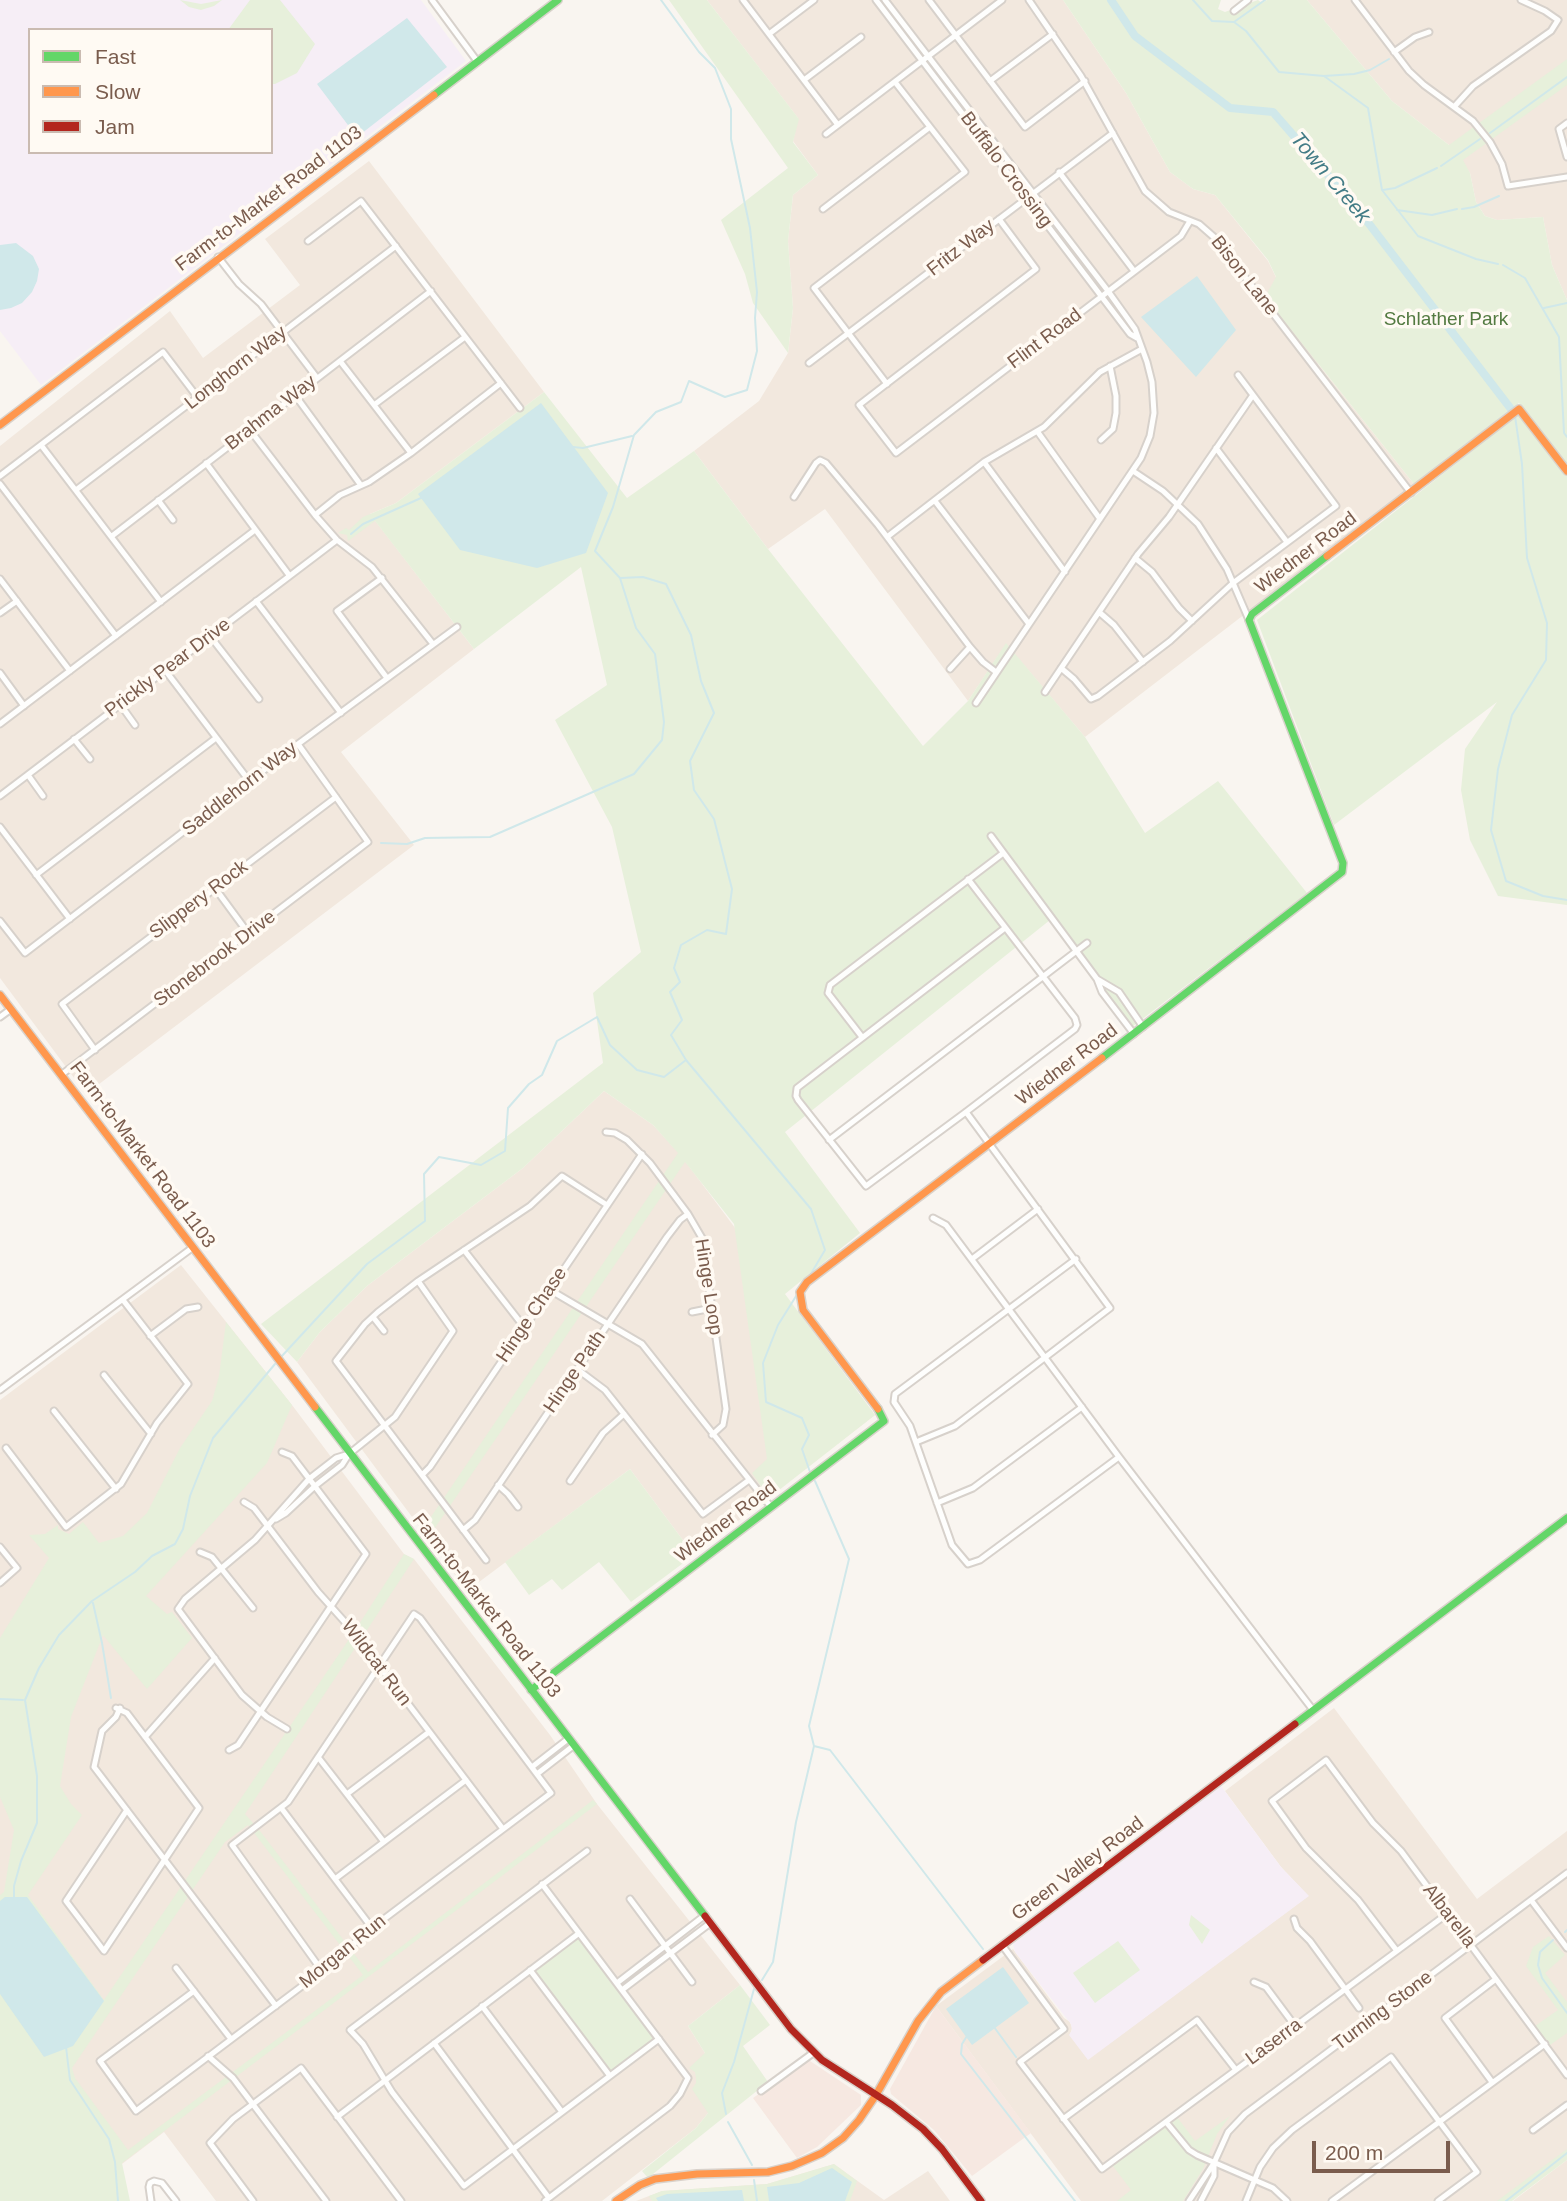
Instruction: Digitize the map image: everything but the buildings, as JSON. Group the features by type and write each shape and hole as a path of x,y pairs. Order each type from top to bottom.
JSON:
{"street":[{"path":"432,0 477,61"},
{"name":"Farm-to-Market Road 1103","path":"0,425 558,0"},
{"path":"743,0 838,125"},
{"path":"769,34 814,0"},
{"name":"Buffalo Crossing","path":"876,0 1033,193 1108,291 1135,329 1152,382 1154,413 1150,436 1133,471 976,703"},
{"name":"Buffalo Crossing","path":"885,0 1027,198 1130,334 1137,338"},
{"path":"929,0 1025,127 1085,81"},
{"path":"826,134 1002,0"},
{"name":"Bison Lane","path":"1029,0 1085,81 1145,191 1169,212 1205,228 1215,238 1411,493"},
{"path":"1234,10 1248,0"},
{"path":"1355,0 1423,85 1474,121 1502,164 1508,186 1567,177"},
{"path":"1454,107 1473,86 1550,31 1558,20 1521,0"},
{"path":"1394,52 1415,37 1429,32"},
{"path":"990,80 1053,34"},
{"path":"804,80 860,37"},
{"path":"895,82 965,172 814,288 887,384 1036,269 999,219"},
{"path":"1567,123 1559,129 1567,157"},
{"path":"823,209 930,127"},
{"name":"Fritz Way","path":"809,363 1113,133"},
{"path":"1059,172 1134,271"},
{"path":"308,241 361,201 520,408"},
{"name":"Flint Road","path":"887,384 859,405 896,453 1181,236 1190,221"},
{"name":"Longhorn Way","path":"76,490 396,246"},
{"path":"218,257 239,284 261,304 317,378"},
{"name":"Brahma Way","path":"112,536 431,291"},
{"path":"374,405 465,337"},
{"path":"887,537 984,462 1037,431 1087,382 1142,349"},
{"path":"0,476 163,352 198,398"},
{"path":"340,361 411,453"},
{"path":"1101,440 1113,429 1116,413 1116,396 1110,366"},
{"path":"1060,668 1074,679 1091,699 1098,696 1192,621 1233,583 1336,506 1237,375"},
{"path":"315,515 340,495 375,478 411,453 501,383"},
{"path":"295,395 360,484"},
{"path":"1045,692 1135,558 1178,503 1253,395"},
{"name":"Wiedner Road","path":"531,1690 884,1421 806,1316 800,1301 803,1287 1340,875 1343,866 1249,620 1261,607 1519,409 1567,471"},
{"path":"250,430 315,515 337,540 372,567 433,644"},
{"path":"1037,431 1101,519"},
{"path":"41,445 161,603"},
{"path":"1216,448 1287,542"},
{"path":"794,497 820,460 836,475 887,537 970,647 996,672"},
{"path":"984,462 1065,572"},
{"path":"206,463 289,575"},
{"path":"1133,471 1178,503 1198,524 1210,540 1233,583 1249,620"},
{"path":"0,484 116,636"},
{"path":"158,500 173,520"},
{"path":"935,501 1029,624"},
{"path":"0,724 255,530"},
{"name":"Prickly Pear Drive","path":"0,796 337,540"},
{"path":"1135,558 1152,572 1192,621"},
{"path":"382,578 337,611 387,678"},
{"path":"0,579 70,671"},
{"path":"0,614 17,601"},
{"path":"256,601 341,713"},
{"path":"1099,612 1114,625 1143,662"},
{"name":"Saddlehorn Way","path":"0,921 25,953 298,744 457,627"},
{"path":"210,636 259,699"},
{"path":"950,669 970,647"},
{"path":"165,670 250,782"},
{"path":"0,673 24,706"},
{"path":"120,705 135,725"},
{"path":"36,875 216,738"},
{"path":"74,739 90,759"},
{"path":"298,744 336,797"},
{"path":"27,775 43,796"},
{"name":"Stonebrook Drive","path":"61,1075 368,842 336,797"},
{"name":"Slippery Rock","path":"95,1050 62,1004 336,797"},
{"path":"0,827 70,919"},
{"path":"990,836 1077,951 1097,979 1102,992 1134,1034"},
{"path":"862,1037 828,993 830,985 1002,854"},
{"path":"968,879 1075,1018 1075,1029 866,1186 798,1100 797,1088 1005,928"},
{"path":"215,888 248,933"},
{"path":"829,1140 1087,943"},
{"path":"1097,979 1119,992 1143,1027"},
{"name":"Farm-to-Market Road 1103","path":"0,995 778,2014 813,2053 909,2117 932,2138 981,2201"},
{"path":"0,1017 11,1009"},
{"path":"916,1442 955,1426 1110,1308 966,1112"},
{"name":"Hinge Loop","path":"606,1132 615,1133 627,1140 642,1154 688,1214 702,1238 726,1409 723,1425 712,1435"},
{"name":"Hinge Chase","path":"422,1475 642,1154"},
{"path":"486,1560 336,1360 373,1317 418,1281 530,1206 562,1176 607,1205"},
{"path":"972,1259 1038,1209"},
{"name":"Hinge Path","path":"463,1530 475,1520 673,1229 688,1214"},
{"path":"933,1218 946,1225 1313,1710"},
{"path":"0,1391 192,1248"},
{"path":"464,1250 524,1327"},
{"path":"1076,1259 895,1394 894,1402 910,1426 955,1551 965,1563 973,1564 1119,1457"},
{"path":"274,1520 286,1513 342,1465 349,1454 395,1417 453,1331 418,1281"},
{"path":"550,1290 642,1343 771,1507"},
{"path":"6,1448 66,1527 116,1489 128,1474 151,1434 188,1384 122,1300"},
{"path":"150,1336 186,1309 198,1307"},
{"path":"692,1312 712,1308"},
{"path":"373,1317 384,1331"},
{"path":"577,1369 605,1390 703,1514 749,1480"},
{"path":"104,1375 151,1434"},
{"path":"937,1503 967,1492 1082,1407"},
{"path":"54,1411 116,1489"},
{"path":"570,1481 603,1433 624,1414"},
{"path":"229,1750 238,1745 366,1554 292,1456 282,1452"},
{"path":"287,1729 261,1712 242,1695 178,1609 185,1599 268,1526 309,1479 336,1458 349,1454"},
{"path":"498,1485 518,1507"},
{"name":"Wildcat Run","path":"244,1502 254,1508 318,1592 332,1606 503,1829"},
{"name":"Green Valley Road","path":"616,2201 640,2185 672,2176 768,2172 792,2166 822,2153 843,2138 876,2095 927,2007 941,1992 1567,1518"},
{"path":"0,1547 17,1568 0,1583"},
{"path":"200,1552 212,1557 223,1568 253,1608"},
{"path":"322,1971 232,1846 282,1809 414,1614 420,1618 537,1774 571,1742"},
{"path":"145,1737 215,1658"},
{"path":"127,1810 66,1901 104,1951 165,1859 200,1808 127,1713 118,1708 118,1714 102,1731 94,1767 165,1859 276,2006"},
{"path":"347,1794 429,1732"},
{"path":"532,1767 571,1742"},
{"path":"318,1757 384,1842"},
{"name":"Albarella","path":"1397,1951 1358,1900 1306,1848 1272,1801 1326,1760 1373,1824 1401,1851 1567,2075"},
{"name":"Morgan Run","path":"194,1991 100,2061 136,2110 322,1971 372,1928 551,1793 537,1774"},
{"path":"335,1879 466,1780"},
{"path":"282,1809 372,1928"},
{"path":"587,1851 350,2030 363,2044 384,2080 464,2186 659,2039"},
{"name":"Turning Stone","path":"1189,2201 1214,2163 1228,2132 1245,2114 1567,1873"},
{"path":"433,2043 514,2149 547,2200 670,2106 680,2094 688,2078 542,1885"},
{"path":"630,1899 692,1982"},
{"path":"1531,1900 1567,1948"},
{"name":"Laserra","path":"1063,2119 1101,2169 1447,1914"},
{"path":"617,1983 704,1916"},
{"path":"1294,1919 1297,1928 1310,1941 1359,2008"},
{"path":"622,1990 709,1924"},
{"path":"337,2117 578,1934"},
{"path":"1002,1945 1064,2029 1020,2062 1063,2119 1197,2020 1236,2070"},
{"path":"176,1968 231,2039"},
{"path":"530,1970 610,2076"},
{"path":"1493,2082 1445,2018 1496,1979"},
{"path":"1254,1982 1266,1987 1295,2026"},
{"path":"482,2006 562,2112"},
{"path":"1332,2201 1545,2044"},
{"path":"761,2091 813,2053"},
{"path":"208,2056 232,2076 326,2201"},
{"path":"1245,2201 1273,2148 1292,2130 1391,2057 1477,2172 1438,2201"},
{"path":"253,2201 209,2143 223,2127 300,2068 401,2201"},
{"path":"1532,2130 1567,2105"},
{"path":"1166,2122 1189,2150 1273,2188 1287,2201"},
{"name":"Turning Stone","path":"1201,2201 1214,2176 1214,2163"},
{"path":"151,2201 149,2187 154,2181 162,2183 176,2201"}],"shaded area":[{"path":"0,0 421,0 466,61 41,385 0,331"},
{"path":"707,0 1063,0 1126,93 1170,172 1193,189 1215,195 1268,261 1319,365 1414,484 1085,737 1006,644 968,701 825,509 768,549 694,451 759,401 788,353 793,308 788,241 793,195 818,175 793,141 798,118"},
{"path":"1307,0 1567,0 1567,300 1552,265 1543,217 1497,220 1485,216 1476,202 1470,173 1449,145 1392,101"},
{"path":"369,161 544,392 396,503 370,514 474,649 341,752 414,845 86,1094 0,978 0,446 170,311 203,358 300,285 265,239"},
{"path":"604,1091 653,1125 679,1153 875,1415 694,1555 630,1469 467,1591 297,1362 320,1332 367,1286 523,1168"},
{"path":"181,1265 292,1405 404,1554 414,1559 550,1735 597,1804 740,1985 688,2026 718,2074 708,2113 696,2128 602,2201 216,2201 164,2132 122,2164 0,1998 0,1400"},
{"path":"1334,1708 1477,1899 1567,1831 1567,2154 1503,2201 1081,2201 936,2006 1013,1949 1064,2018 1070,2022 1070,2035 1088,2059 1308,1896 1281,1867 1225,1791"},
{"path":"1221,1786 1281,1867 1309,1896 1088,2060 1069,2035 1071,2024 1015,1952 1013,1944"},
{"path":"936,2006 1031,2133 972,2176 934,2130 891,2094 890,2089"},
{"path":"806,2061 810,2061 861,2095 861,2105 817,2147 797,2158 753,2098"},
{"path":"1567,2160 1567,2201 1513,2201"},
{"path":"834,2164 884,2200 928,2171 950,2201 636,2201 662,2191 767,2184"}],"green space":[{"path":"180,0 201,4 222,0 201,10 189,7"},
{"path":"250,0 280,0 315,44 297,73 273,84 273,28 229,28"},
{"path":"669,0 707,0 799,119 793,142 818,175 793,195 788,241 793,308 788,353 753,303 745,274 721,220 788,168"},
{"name":"Schlather Park","path":"1063,0 1221,0 1218,9 1225,12 1258,0 1262,3 1267,0 1307,0 1392,101 1449,145 1567,59 1567,85 1463,160 1470,173 1476,202 1485,216 1497,220 1543,217 1552,265 1567,300 1567,466 1519,403 1414,484 1265,297 1276,277 1268,260 1215,195 1193,189 1170,172 1126,93"},
{"path":"544,392 627,498 694,451 923,746 968,701 1006,643 1085,737 1145,833 1218,781 1307,893 1128,1030 1050,920 785,1132 860,1233 785,1294 875,1415 769,1498 752,1473 767,1459 734,1224 685,1162 428,1538 422,1530 678,1153 653,1125 604,1091 523,1168 367,1286 320,1332 297,1362 261,1324 603,1063 593,993 641,952 612,827 555,720 607,685 581,567 474,649 375,521 348,541 347,535 338,533 346,528 349,530 363,517 396,503"},
{"path":"1519,414 1567,475 1567,905 1498,896 1470,840 1461,790 1465,749 1497,702 1334,825 1257,620"},
{"path":"226,1322 292,1405 267,1463 146,1596 167,1614 172,1612 192,1638 147,1689 103,1635 71,1717 60,1786 71,1804 82,1815 28,1895 104,2000 404,1554 414,1559 245,1814 368,1972 593,1800 597,1804 122,2163 130,2201 0,2201 0,1895 4,1892 14,1830 0,1797 0,1638 49,1558 29,1535 45,1534 58,1525 58,1529 69,1534 83,1522 99,1543 123,1536 147,1513 180,1448 212,1401 219,1376","holes":["248,1825 363,1975 128,2150 75,2078 72,2068 225,1842"]},
{"path":"630,1469 694,1555 631,1602 599,1562 562,1590 552,1579 529,1595 505,1562"},
{"path":"1191,1915 1210,1930 1202,1944 1189,1925"},
{"path":"578,1934 659,2039 610,2076 530,1970"},
{"path":"1549,1936 1565,1955 1545,1973 1567,2002 1567,2033 1550,2045 1535,2026 1558,2010 1526,1966 1533,1947"},
{"path":"1118,1941 1140,1970 1095,2003 1073,1973"},
{"path":"740,1985 770,2025 743,2046 768,2082 648,2178 642,2171 696,2128 708,2113 692,2089 696,2078 695,2072 689,2068 705,2053 688,2026"},
{"path":"1230,2116 1217,2134 1203,2169 1183,2201 1117,2201 1131,2190 1113,2166 1177,2117 1195,2141"},
{"path":"1567,2149 1567,2160 1512,2201 1497,2201"},
{"path":"834,2164 857,2181 850,2201 652,2201 649,2196 662,2191 767,2184"}],"water":[{"path":"407,18 447,67 357,137 317,84"},
{"path":"16,243 33,256 39,269 37,281 22,303 0,310 0,245"},
{"path":"1197,276 1236,330 1196,377 1141,317"},
{"path":"541,403 608,493 586,553 537,568 460,550 418,494"},
{"path":"5,1897 27,1897 104,2001 73,2046 44,2057 0,1994 0,1901"},
{"path":"1003,1967 1029,2003 972,2045 946,2009"},
{"path":"832,2168 852,2182 845,2201 769,2201 767,2187 799,2183"},
{"path":"742,2190 744,2201 658,2201 656,2198 667,2194"}],"waterway":[{"path":"661,0 699,52 715,68 731,109 731,139 750,228 757,292 757,351 747,390 725,397 689,381 681,402 656,412 634,435 613,507 595,551 620,578 643,577 666,584 691,635 701,681 714,713 690,761 694,790 714,819 732,889 726,934 707,930 681,945 674,968 680,982 670,992 682,1020 671,1035 686,1060 811,1209 825,1250 809,1277"},
{"name":"Town Creek","path":"1111,0 1135,36 1230,108 1273,112 1360,212 1511,409"},
{"path":"1193,0 1212,21 1234,22 1246,31 1279,72 1324,76 1368,108 1382,190 1418,236 1476,259 1498,264"},
{"path":"1234,22 1265,0"},
{"path":"1324,76 1370,70 1389,59"},
{"path":"1490,133 1567,77"},
{"path":"1441,166 1480,139"},
{"path":"1383,190 1395,188 1437,168"},
{"path":"1462,209 1499,196"},
{"path":"1397,210 1432,215 1457,209"},
{"path":"1503,265 1525,278 1559,337 1564,433 1567,437"},
{"path":"1544,308 1567,303"},
{"name":"Town Creek","path":"1515,416 1522,464 1527,558 1547,623 1546,660 1512,715 1498,769 1491,830 1506,881 1543,896 1567,900"},
{"path":"573,447 583,448 632,436"},
{"path":"351,534 363,524 421,498"},
{"path":"381,843 407,844 425,838 490,837 634,774 662,740 664,722 655,654 636,628 620,578"},
{"path":"281,1357 367,1264 425,1221 424,1174 439,1157 481,1165 505,1151 508,1108 529,1084 542,1075 557,1041 597,1017 610,1045 637,1070 664,1077 686,1060"},
{"path":"798,1293 778,1325 763,1363 766,1402 802,1418 809,1435 802,1449 810,1472"},
{"path":"14,1898 14,1886 21,1861 37,1823 37,1776 25,1700 39,1668 59,1635 92,1601 135,1572 152,1556 175,1544 183,1529 190,1496 213,1438 275,1364"},
{"path":"762,1980 773,1962 796,1822 814,1746 809,1726 849,1559 815,1481"},
{"path":"93,1603 111,1698"},
{"path":"0,1699 23,1700"},
{"path":"814,1746 830,1750 983,1949"},
{"path":"1553,1940 1540,1952 1538,1965 1542,1978 1567,2013"},
{"path":"726,2114 722,2093 734,2062 754,1989"},
{"path":"994,2027 1016,2057"},
{"path":"967,2036 962,2044 961,2054 1075,2201"},
{"path":"66,2047 70,2080 109,2139 115,2162 118,2201"},
{"path":"728,2122 752,2165"},
{"path":"1506,2201 1567,2153"},
{"path":"754,2180 757,2201"}],"traffic: fast":[{"path":"434,95 558,0"},
{"path":"1102,1058 1342,872 1343,863 1249,620 1252,614 1327,556"},
{"path":"315,1407 705,1916"},
{"path":"531,1690 884,1421 878,1409"},
{"path":"1295,1724 1567,1518"}],"traffic: slow":[{"path":"0,425 434,95"},
{"path":"1327,556 1519,409 1567,471"},
{"path":"0,995 315,1407"},
{"path":"878,1409 803,1310 800,1292 807,1282 1102,1058"},
{"path":"616,2201 640,2185 655,2179 697,2174 768,2172 792,2166 822,2153 843,2138 859,2120 918,2021 941,1992 983,1960"}],"traffic: jam":[{"path":"983,1960 1295,1724"},
{"path":"705,1916 791,2029 822,2060 892,2105 923,2129 942,2149 981,2201"}]}
